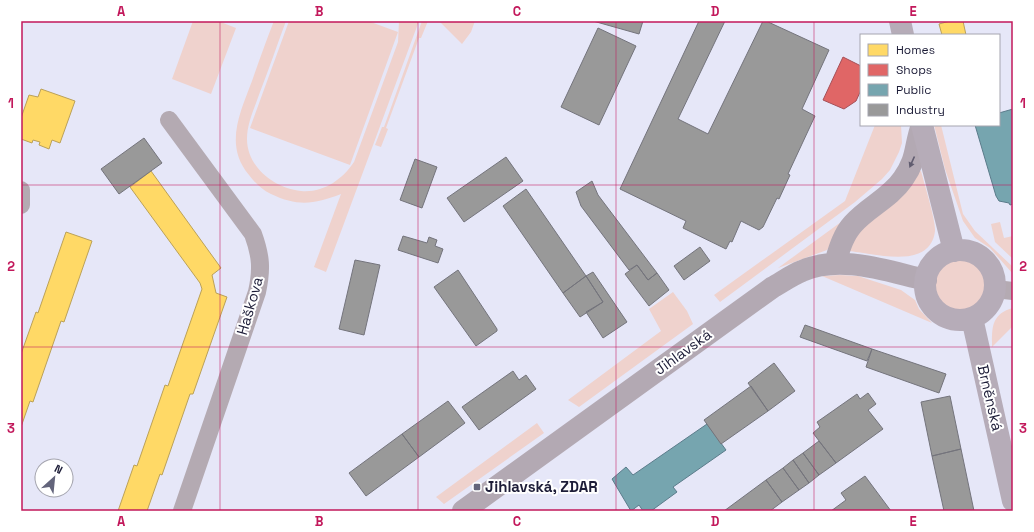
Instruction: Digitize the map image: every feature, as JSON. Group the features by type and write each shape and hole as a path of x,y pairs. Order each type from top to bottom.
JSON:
{"main road":[{"path":"900,21 903,34"},
{"path":"922,126 954,251"},
{"path":"835,263 842,243 852,225 887,196 908,172 916,153 918,135 922,126"},
{"path":"954,251 968,251 983,260 992,270 1004,290 980,314 972,318 954,320 942,315 936,311 927,298 926,280 930,268 937,259 954,251"},
{"name":"Jihlavská","path":"463,511 773,287 802,271 835,263 871,268 926,280"},
{"name":"Brněnská","path":"972,318 1013,501"}],"street":[{"name":"Haškova","path":"169,120 252,234 260,256 260,275 257,292 182,511"},
{"path":"21,190 21,205"}],"shaded area":[{"path":"193,21 218,21 236,28 211,94 172,79"},
{"path":"274,21 286,21 250,121 247,133 248,149 257,167 272,181 291,189 309,191 317,190 338,180 354,162 398,42 399,21 419,21 326,272 314,267 341,194 323,200 306,203 281,198 268,192 256,183 241,164 237,152 236,141 239,117"},
{"path":"289,21 368,21 398,32 350,165 250,128"},
{"path":"422,21 428,21 421,38 419,38 386,128 388,129 381,147 375,145 382,127 384,127"},
{"path":"439,21 475,21 471,32 462,44"},
{"path":"875,126 901,126 902,143 899,152 890,170 882,179 855,202 720,302 714,295 845,201"},
{"path":"934,126 941,126 963,214 975,231 1013,267 1013,274 990,248 975,238 963,221 945,169"},
{"path":"921,171 935,226 931,243 923,251 912,255 899,257 848,251 852,237 916,172"},
{"path":"852,214 827,250 778,268"},
{"path":"1000,222 1004,238 1013,236 1013,259 995,242 991,224"},
{"path":"961,258 971,260 980,266 986,275 988,285 986,295 980,304 971,310 961,312 951,310 942,304 936,295 934,285 936,275 942,266 951,260"},
{"path":"822,276 858,276 901,290 915,300 919,309 932,323"},
{"path":"673,292 687,311 693,324 579,407 568,400 661,331 649,309"},
{"path":"1013,308 1013,326 992,347 994,323 1000,314"},
{"path":"537,423 544,433 444,504 436,497"}],"building: Homes":[{"path":"950,21 963,21 966,34 942,34 939,24"},
{"path":"41,89 75,101 60,143 52,140 49,149 39,145 40,142 33,140 32,143 21,139 21,118 29,95 38,97"},
{"path":"151,171 221,268 212,275 216,293 227,297 193,394 190,394 162,475 160,474 147,511 118,511 134,465 137,466 165,385 168,386 202,289 200,283 130,187"},
{"path":"66,232 92,241 64,322 61,321 33,402 30,401 21,427 21,354 36,312 38,313"}],"building: Shops":[{"path":"843,57 860,66 860,92 856,101 844,109 823,100"}],"building: Public":[{"path":"1013,109 1013,204 1010,205 1009,203 999,201 996,196 975,126 1000,126 1000,113"},
{"path":"707,424 726,450 673,487 677,492 651,511 643,511 639,505 631,511 612,479 626,467 633,475"}],"building: Industry":[{"path":"593,21 643,21 639,34"},
{"path":"699,21 725,21 678,119 708,134 763,21 766,21 829,50 802,109 815,116 788,174 790,175 779,199 777,198 763,227 759,230 741,221 732,242 730,241 726,249 683,228 686,221 620,189"},
{"path":"598,28 636,46 599,125 561,107"},
{"path":"144,138 162,163 119,194 101,169"},
{"path":"506,157 523,181 464,222 447,198"},
{"path":"415,159 437,167 422,208 400,200"},
{"path":"592,181 598,195 657,273 648,280 637,265 629,270 581,206 576,192"},
{"path":"526,189 586,276 563,293 503,206"},
{"path":"403,236 427,243 429,237 437,240 435,246 443,249 438,263 398,250"},
{"path":"700,247 710,261 684,280 674,266"},
{"path":"355,260 380,265 364,335 339,329"},
{"path":"637,265 648,280 657,273 669,290 649,306 625,274"},
{"path":"458,270 497,329 497,331 476,346 434,287"},
{"path":"593,272 627,322 603,338 586,312 603,302 586,276"},
{"path":"586,276 603,302 580,317 563,293"},
{"path":"805,325 872,349 867,361 800,337"},
{"path":"872,349 946,374 939,393 866,367"},
{"path":"774,363 795,391 768,411 748,383"},
{"path":"513,371 519,380 526,375 536,389 479,430 462,407"},
{"path":"751,386 768,411 721,444 704,420"},
{"path":"868,393 876,404 868,410 883,429 836,463 813,433 820,427 817,422 857,394 860,399"},
{"path":"950,396 961,449 932,456 921,402"},
{"path":"448,401 465,423 419,457 402,434"},
{"path":"402,434 419,457 366,496 349,473"},
{"path":"819,441 836,463 819,475 803,453"},
{"path":"961,449 974,511 944,511 932,456"},
{"path":"803,453 819,475 809,483 793,460"},
{"path":"793,460 809,483 799,490 783,468"},
{"path":"783,468 799,490 782,502 766,480"},
{"path":"865,476 891,511 831,511 846,500 841,493"},
{"path":"766,480 782,502 770,511 724,511"}],"place":[{"name":"Jihlavská, ZDAR","path":"477,487"}]}
